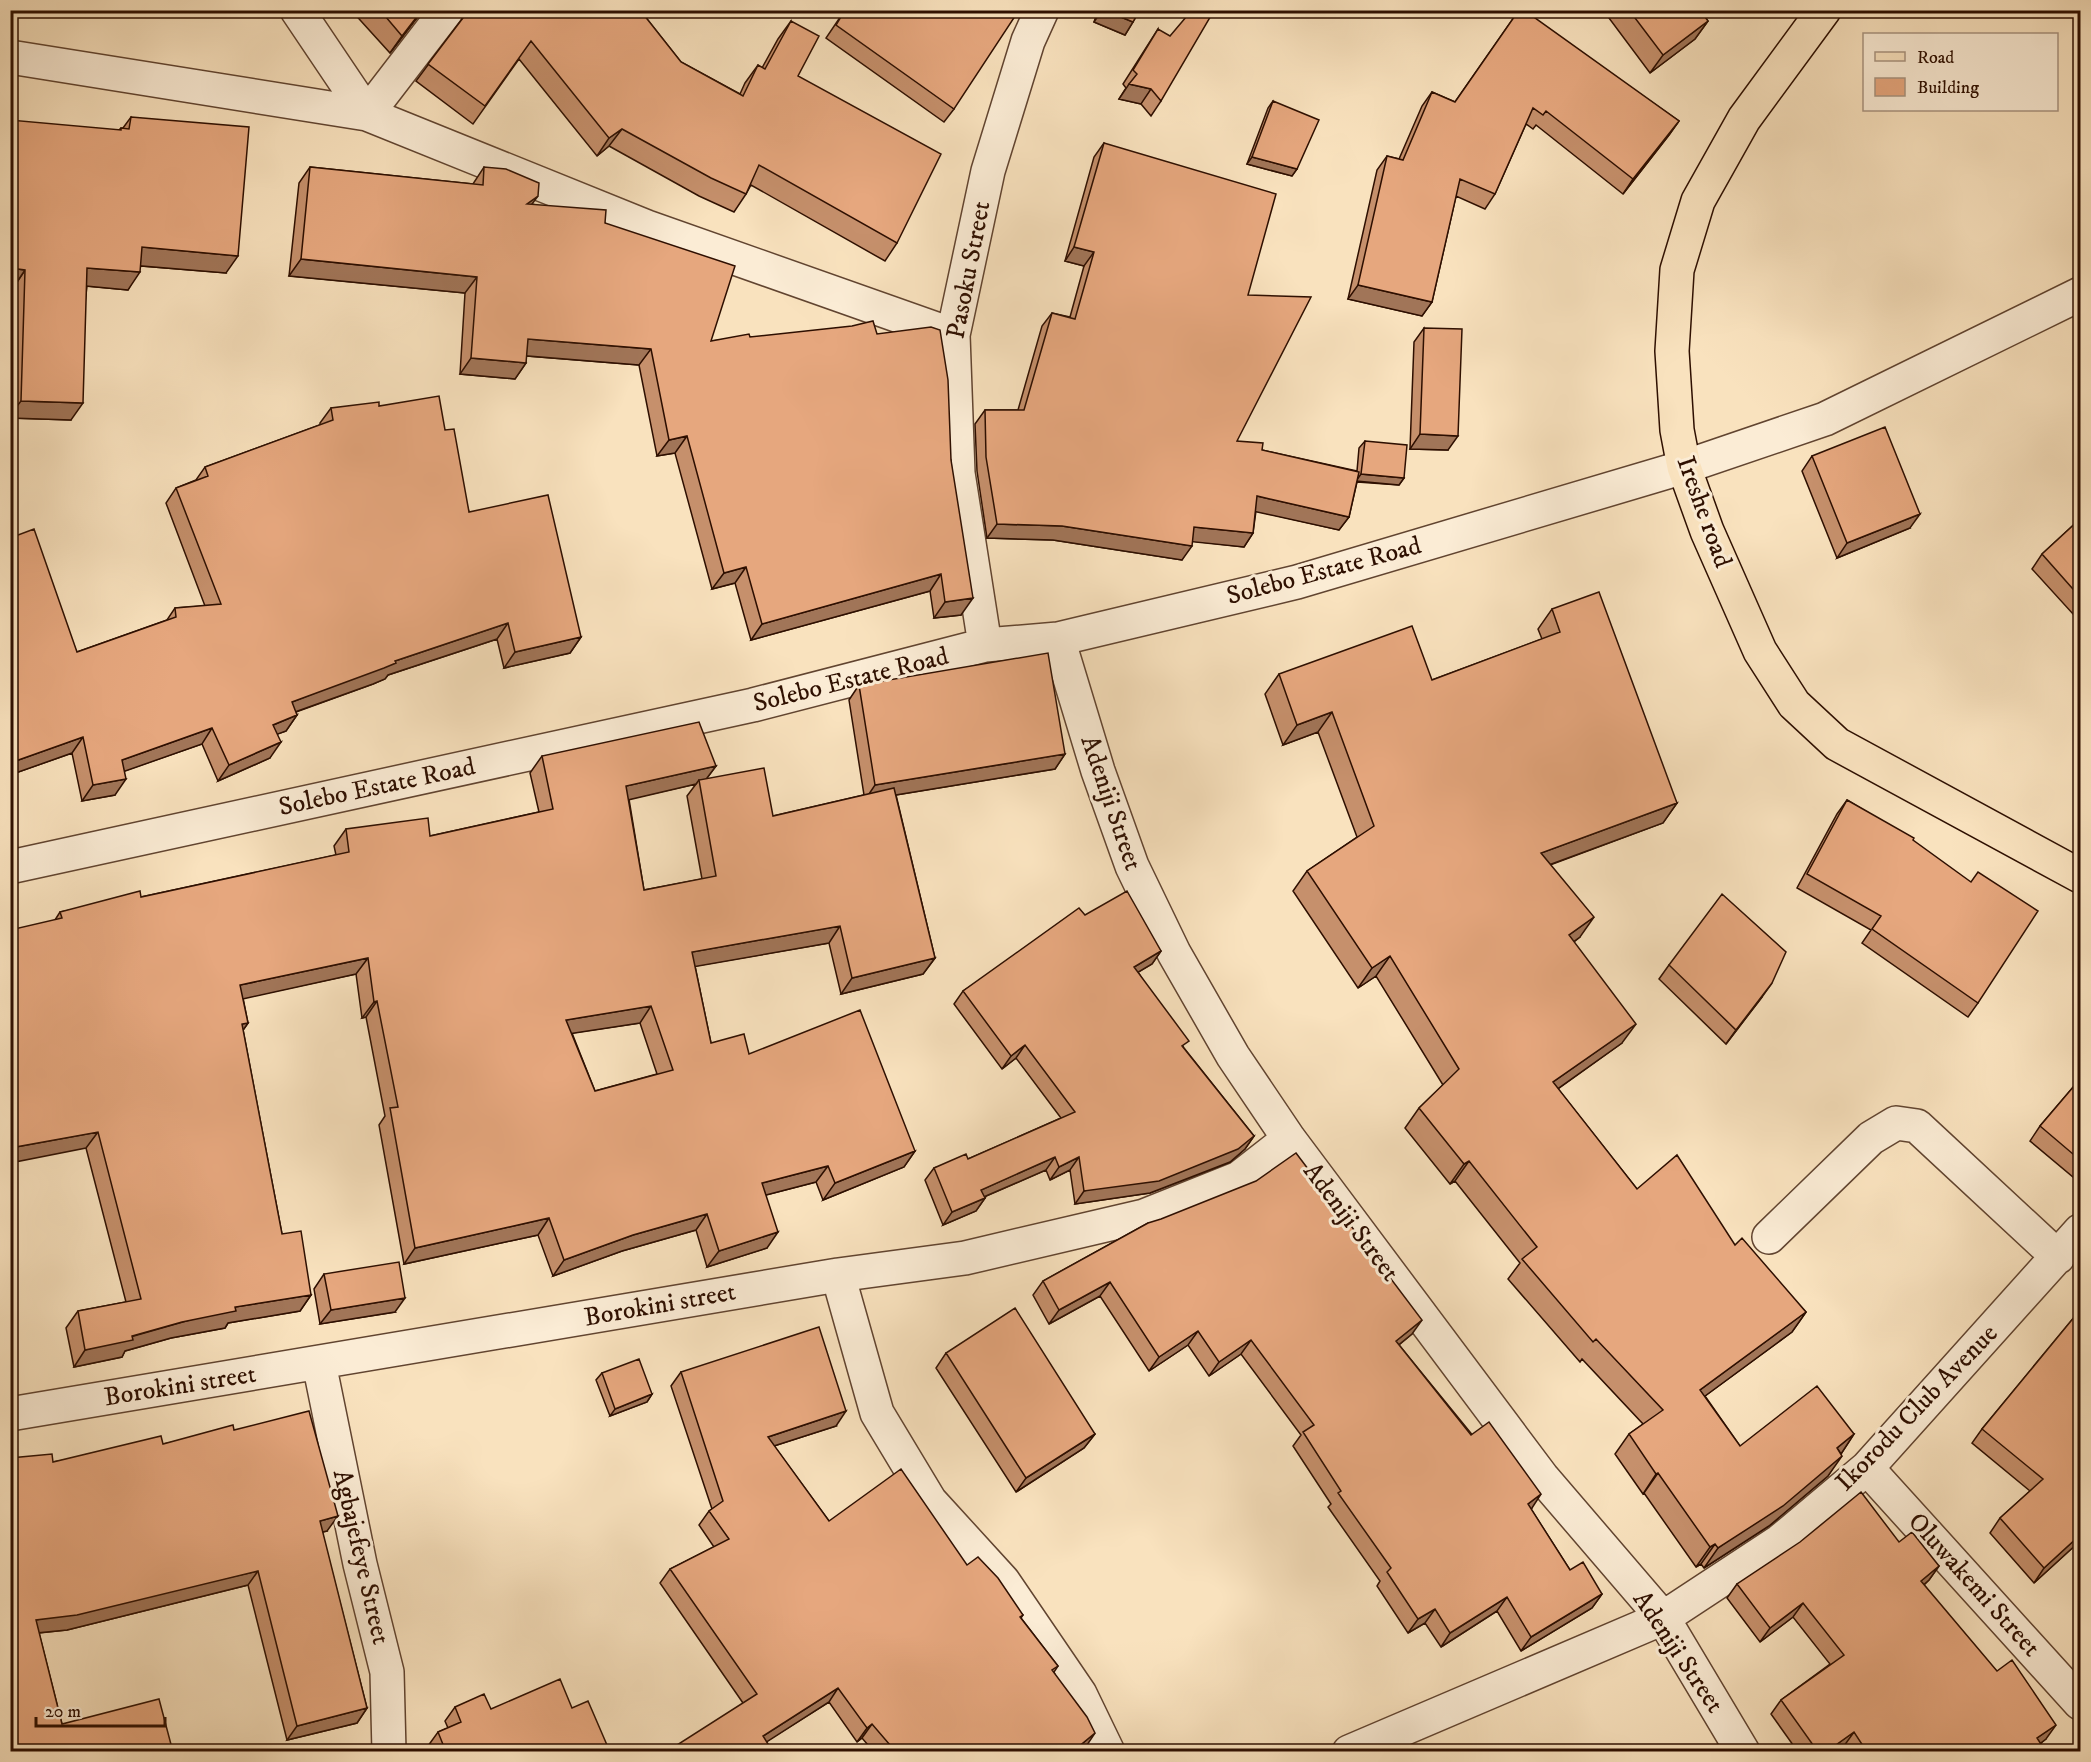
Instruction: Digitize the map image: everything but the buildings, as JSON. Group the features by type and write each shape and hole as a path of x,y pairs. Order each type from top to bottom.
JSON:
{"main road":[{"name":"Ireshe road","path":"1824,10 1744,119 1698,201 1677,270 1672,351 1677,430 1684,467 1707,531 1760,651 1794,704 1837,744 2080,876"}],"street":[{"path":"297,10 367,114"},
{"path":"367,114 447,10"},
{"name":"Pasoku Street","path":"985,645 958,473 953,335 988,171 1028,41 1042,10"},
{"path":"10,57 367,114 647,226 953,335"},
{"name":"Solebo Estate Road","path":"10,867 753,705 985,645 1058,639 1297,582 1684,467 1825,419 2080,294"},
{"name":"Adeniji Street","path":"1058,639 1098,771 1132,866 1174,953 1227,1046 1289,1139 1542,1477 1663,1618 1743,1752"},
{"path":"1769,1237 1871,1138 1896,1123 1917,1126 2058,1257"},
{"name":"Borokini street","path":"10,1414 838,1275 965,1258 1144,1215 1239,1178 1289,1139"},
{"name":"Ikorodu Club Avenue","path":"1349,1752 1663,1618 1780,1541 1867,1468 2080,1231"},
{"path":"838,1275 877,1413 930,1501 1003,1581 1080,1694 1108,1752"},
{"name":"Agbajefeye Street","path":"319,1363 360,1564 387,1672 389,1752"},
{"name":"Oluwakemi Street","path":"1867,1468 2080,1703"}]}
